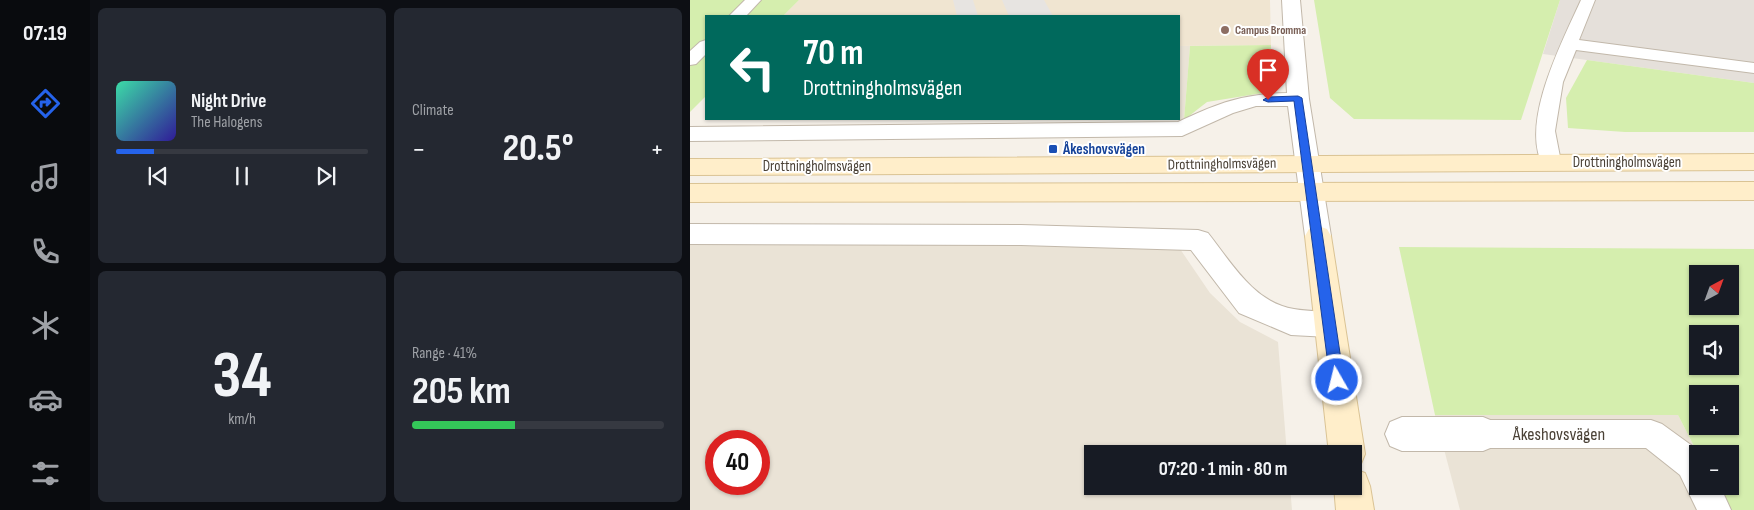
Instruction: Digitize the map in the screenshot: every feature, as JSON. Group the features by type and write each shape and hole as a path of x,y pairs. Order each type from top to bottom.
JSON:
{"main road":[{"name":"Drottningholmsvägen","path":"690,167 1754,162"},
{"name":"Drottningholmsvägen","path":"690,193 1754,191"},
{"path":"1318,236 1346,445"},
{"path":"1353,495 1355,510"}],"street":[{"path":"1291,0 1298,98 1318,236"},
{"path":"690,134 1182,129 1226,108 1256,100 1298,98"},
{"path":"690,234 1012,235 1198,240 1249,304 1291,322 1329,324"},
{"name":"Åkeshovsvägen","path":"1402,434 1483,434"}],"lane":[{"path":"738,15 754,0"},
{"path":"1552,162 1544,131 1554,82 1588,0"},
{"path":"1570,44 1754,68"},
{"path":"690,60 705,45"},
{"name":"Åkeshovsvägen","path":"1483,434 1651,434 1689,462"},
{"path":"1707,495 1715,510"}],"shaded area":[{"name":"Campus Bromma","path":"799,0 1270,0 1271,45 1180,46 1180,15 784,15"},
{"path":"953,0 973,0 978,15 957,15"},
{"path":"1002,0 1044,0 1052,15 1009,15"},
{"path":"1560,0 1754,0 1754,83 1543,54"},
{"path":"1180,46 1190,46 1184,120 1180,120"},
{"path":"690,243 1176,243 1210,293 1240,322 1278,342 1286,445 1084,445 1084,495 1291,495 1292,510 690,510"},
{"path":"1435,415 1678,415 1693,445 1689,445 1689,495 1709,495 1728,510 1460,510"}],"green space":[{"path":"690,0 799,0 784,15 705,15 705,97 690,112"},
{"path":"1314,0 1560,0 1521,120 1354,119 1330,98"},
{"path":"1271,45 1269,92 1207,102 1184,120 1190,46"},
{"path":"1587,60 1754,83 1754,132 1625,132 1568,128 1566,98"},
{"path":"1399,247 1754,249 1754,510 1728,510 1720,495 1739,495 1739,445 1693,445 1678,415 1435,415"}],"place":[{"name":"Campus Bromma","path":"1225,30"},
{"name":"Åkeshovsvägen","path":"1053,149"}],"route":[{"path":"1268,100 1298,98 1337,380"}]}
